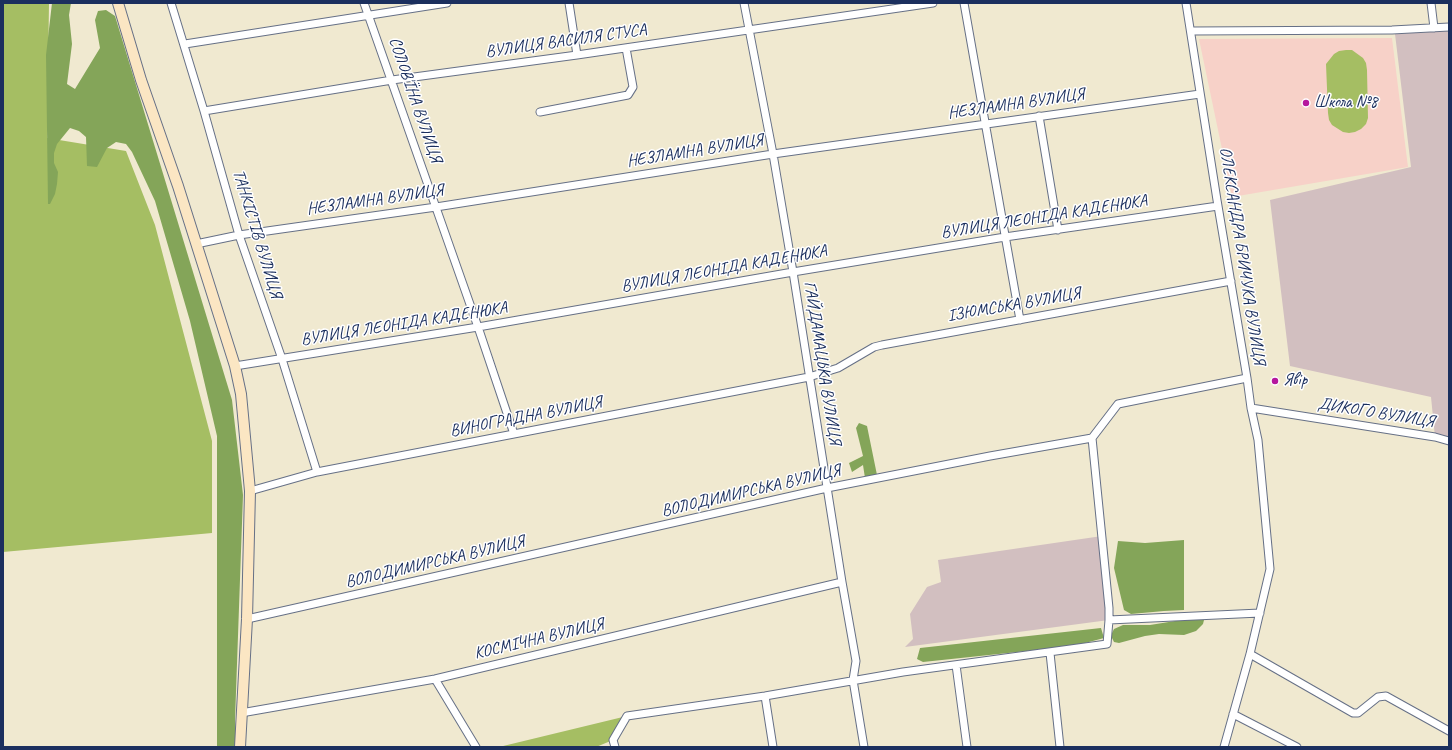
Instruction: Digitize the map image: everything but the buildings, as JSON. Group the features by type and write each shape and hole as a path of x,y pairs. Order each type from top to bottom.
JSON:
{"street":[{"path":"118,3 141,80 178,186 235,366 241,394 250,491 247,619 240,747"},
{"name":"ТАНКІСТІВ ВУЛИЦЯ","path":"171,3 185,44 239,235 282,359 317,472"},
{"name":"СОЛОВ'ЇНА ВУЛИЦЯ","path":"364,3 514,434"},
{"path":"185,44 448,3"},
{"path":"569,3 577,55"},
{"name":"ГАЙДАМАЦЬКА ВУЛИЦЯ","path":"744,3 773,154 793,272 808,377 856,661 853,680 864,747"},
{"name":"ВУЛИЦЯ ВАСИЛЯ СТУСА","path":"204,111 392,80 577,55 933,3"},
{"path":"964,3 1020,320"},
{"name":"ОЛЕКСАНДРА БРИЧУКА ВУЛИЦЯ","path":"1186,3 1251,408 1258,440 1270,569 1250,654 1224,747"},
{"path":"1431,3 1434,28"},
{"path":"1191,31 1392,30 1449,27"},
{"path":"540,112 628,95 633,87 626,48"},
{"name":"НЕЗЛАМНА ВУЛИЦЯ","path":"196,244 239,235 436,207 773,154 1200,94"},
{"path":"1039,116 1058,230"},
{"name":"ВУЛИЦЯ ЛЕОНІДА КАДЕНЮКА","path":"235,366 478,327 1005,237 1218,206"},
{"name":"ІЗЮМСЬКА ВУЛИЦЯ","path":"808,377 838,368 874,347 937,334 1231,281"},
{"name":"ВИНОГРАДНА ВУЛИЦЯ","path":"250,491 317,472 808,377"},
{"path":"615,747 613,740 627,716 765,696 853,680 1107,644 1110,620 1092,438 1118,404 1247,378"},
{"name":"ДИКОГО ВУЛИЦЯ","path":"1251,408 1427,436 1449,441"},
{"name":"ВОЛОДИМИРСЬКА ВУЛИЦЯ","path":"247,619 827,488 990,456 1092,438"},
{"name":"КОСМІЧНА ВУЛИЦЯ","path":"241,713 435,679 842,582"},
{"path":"1110,620 1260,613"},
{"path":"1050,653 1060,747"},
{"path":"1250,654 1353,713 1358,713 1378,697 1386,696 1449,731"},
{"path":"956,665 967,747"},
{"path":"435,679 476,747"},
{"path":"765,696 773,747"},
{"path":"1233,714 1298,747"}],"shaded area":[{"path":"1449,31 1449,441 1435,437 1431,397 1290,366 1270,200 1411,167 1395,34"},
{"name":"Школа №8","path":"1392,38 1408,167 1232,197 1199,39"},
{"path":"1102,536 1109,620 905,647 913,639 910,614 927,587 941,582 938,560"}],"green space":[{"path":"3,3 49,3 47,138 126,151 155,225 212,441 212,533 3,552"},
{"path":"52,3 71,3 69,15 72,44 67,84 75,89 100,48 95,20 98,11 106,10 115,16 232,400 243,495 235,720 236,747 217,747 217,436 190,321 155,201 132,152 126,144 116,142 107,148 97,167 87,166 86,137 79,131 70,128 57,144 54,153 54,163 58,172 57,184 55,194 50,204 48,204 46,55"},
{"path":"1352,50 1363,58 1366,63 1367,70 1368,118 1366,124 1361,129 1349,133 1343,132 1332,125 1329,120 1326,64 1334,54 1339,51"},
{"path":"859,423 867,426 877,475 865,478 863,465 852,472 849,463 863,456 856,428"},
{"path":"1184,540 1184,610 1131,614 1124,610 1114,568 1118,541 1145,543"},
{"path":"1200,617 1204,620 1203,624 1196,631 1184,635 1159,634 1119,643 1114,642 1112,638 1114,629 1123,625 1150,625"},
{"path":"1101,628 1104,638 1074,646 923,662 917,659 920,648"},
{"path":"627,716 613,740 596,747 499,747"}],"place":[{"name":"Школа №8","path":"1306,103"},
{"name":"Явiр","path":"1275,381"}]}
